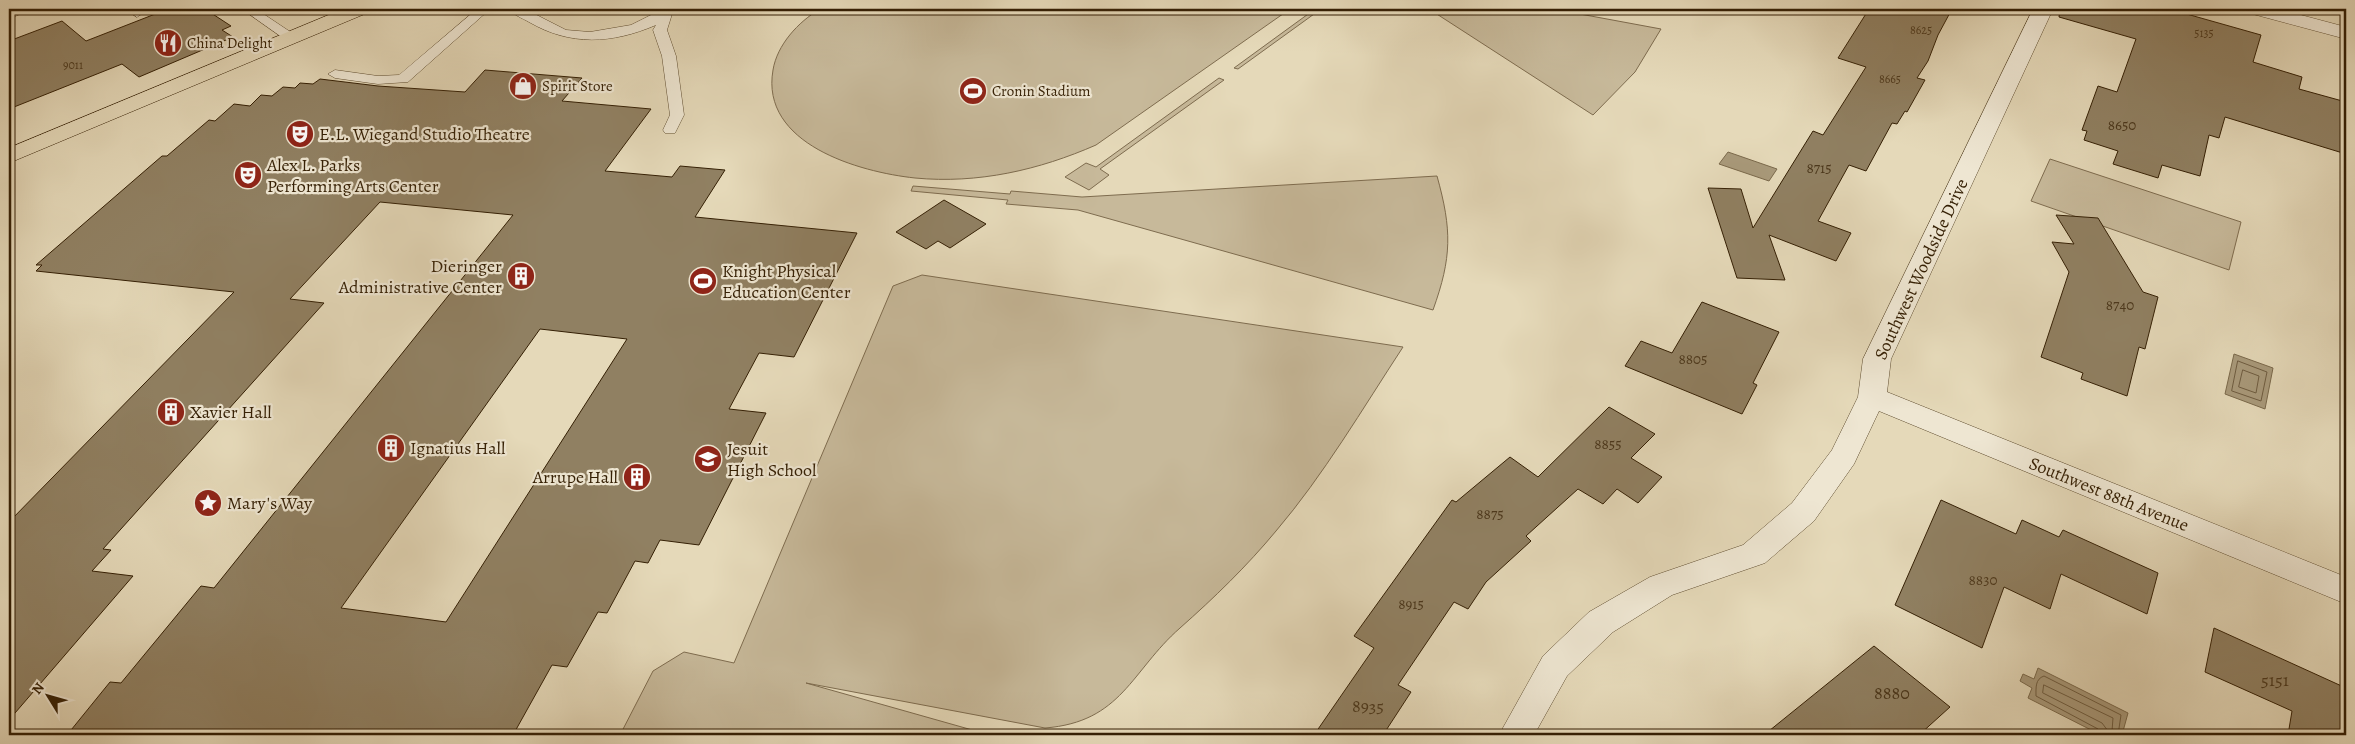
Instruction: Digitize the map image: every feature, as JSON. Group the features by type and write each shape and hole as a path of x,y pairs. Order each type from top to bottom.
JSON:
{"main road":[{"path":"9,156 360,9"}],"street":[{"name":"Southwest Woodside Drive","path":"1516,735 1555,666 1602,622 1661,586 1754,554 1803,512 1844,456 1872,397 1877,359 2043,9"},
{"path":"2256,9 2346,33"},
{"name":"Southwest 88th Avenue","path":"1872,397 2346,591"}],"lane":[{"path":"9,15 25,9"},
{"path":"335,74 378,80 403,79 484,9"},
{"path":"516,9 564,34 579,36 604,35 631,29 669,11"},
{"path":"257,10 291,38"},
{"path":"669,11 660,30 669,56 677,115 670,130"}],"shaded area":[{"name":"Cronin Stadium","path":"820,9 1290,9 1096,145 1053,162 1008,173 962,179 939,179 892,175 842,161 818,150 797,135 782,117 773,96 775,61 790,35"},
{"path":"1315,9 1321,9 1238,69 1234,68"},
{"path":"1429,9 1553,9 1661,29 1635,72 1593,115"},
{"path":"1219,78 1224,80 1100,169 1109,175 1089,190 1065,177 1086,163 1096,167"},
{"path":"2050,159 2241,222 2229,270 2031,201"},
{"path":"1437,176 1445,212 1448,243 1444,274 1433,310 1078,210 1006,204 1008,200 911,191 913,186 1010,194 1011,191 1082,197"},
{"path":"922,275 1403,347 1326,465 1276,531 1230,581 1163,644 1123,692 1109,705 1092,716 1071,724 1045,728 806,683 990,735 620,735 653,671 684,652 734,663 893,286"}],"water":[{"path":"1728,152 1777,169 1769,181 1719,164"},
{"path":"2234,354 2273,368 2265,409 2225,394"},
{"path":"2038,668 2128,713 2122,735 2101,735 2028,698 2032,688 2020,681 2023,674 2034,679"}],"building":[{"path":"168,9 176,14 189,9 205,9 231,26 222,30 233,37 139,77 122,64 9,109 9,41 62,21 86,41"},
{"path":"1869,9 1952,9 1938,35 1928,61 1917,78 1925,80 1907,112 1905,111 1897,124 1892,123 1866,171 1849,165 1818,221 1851,233 1836,261 1769,235 1785,280 1737,278 1708,188 1741,189 1753,228 1813,131 1823,135 1866,67 1838,58"},
{"path":"2060,9 2169,9 2261,35 2253,62 2302,77 2299,89 2346,102 2346,154 2225,117 2219,138 2209,135 2200,176 2162,165 2158,178 2113,164 2118,151 2084,140 2087,131 2082,130 2098,86 2117,92 2136,39 2059,17"},
{"path":"485,70 582,78 562,101 651,109 605,171 672,177 680,166 725,170 695,217 857,233 794,357 759,353 729,409 766,413 699,545 660,540 648,563 635,561 607,613 598,612 567,667 552,665 513,735 67,735 110,682 121,683 201,586 214,588 513,215 380,202 290,299 324,303 103,549 111,550 92,571 133,576 9,720 9,522 234,292 36,271 42,265 36,265 162,156 167,156 209,120 215,121 234,104 250,106 261,95 272,96 283,87 295,88 300,83 313,84 320,79 378,86 465,92","holes":["540,329 627,339 446,622 341,608"]},
{"path":"944,200 986,224 950,248 938,241 926,249 896,232"},
{"path":"2056,215 2098,218 2143,292 2158,297 2145,349 2139,347 2127,396 2081,379 2083,373 2041,357 2069,272 2052,242 2074,244"},
{"path":"1702,302 1779,332 1753,383 1757,385 1742,414 1625,366 1641,341 1672,353"},
{"path":"1609,407 1655,434 1631,458 1662,477 1638,503 1617,489 1603,504 1578,489 1526,536 1531,541 1486,582 1468,609 1454,602 1398,685 1411,692 1383,735 1314,735 1374,648 1354,636 1452,500 1456,502 1510,457 1538,477"},
{"path":"1941,500 2016,534 2022,520 2059,537 2063,530 2158,573 2147,614 2061,574 2050,609 2004,587 1982,648 1895,605"},
{"path":"2214,628 2346,688 2346,735 2288,735 2292,711 2205,672"},
{"path":"1874,646 1950,707 1919,735 1764,735"}],"place":[{"name":"China Delight","path":"168,43"},
{"name":"Spirit Store","path":"523,86"},
{"name":"Cronin Stadium","path":"973,91"},
{"name":"E.L. Wiegand Studio Theatre","path":"300,134"},
{"name":"Alex L. Parks Performing Arts Center","path":"248,175"},
{"name":"Dieringer Administrative Center","path":"521,276"},
{"name":"Knight Physical Education Center","path":"703,281"},
{"name":"Xavier Hall","path":"171,412"},
{"name":"Ignatius Hall","path":"391,448"},
{"name":"Jesuit High School","path":"708,459"},
{"name":"Arrupe Hall","path":"637,477"},
{"name":"Mary's Way","path":"208,503"}]}
